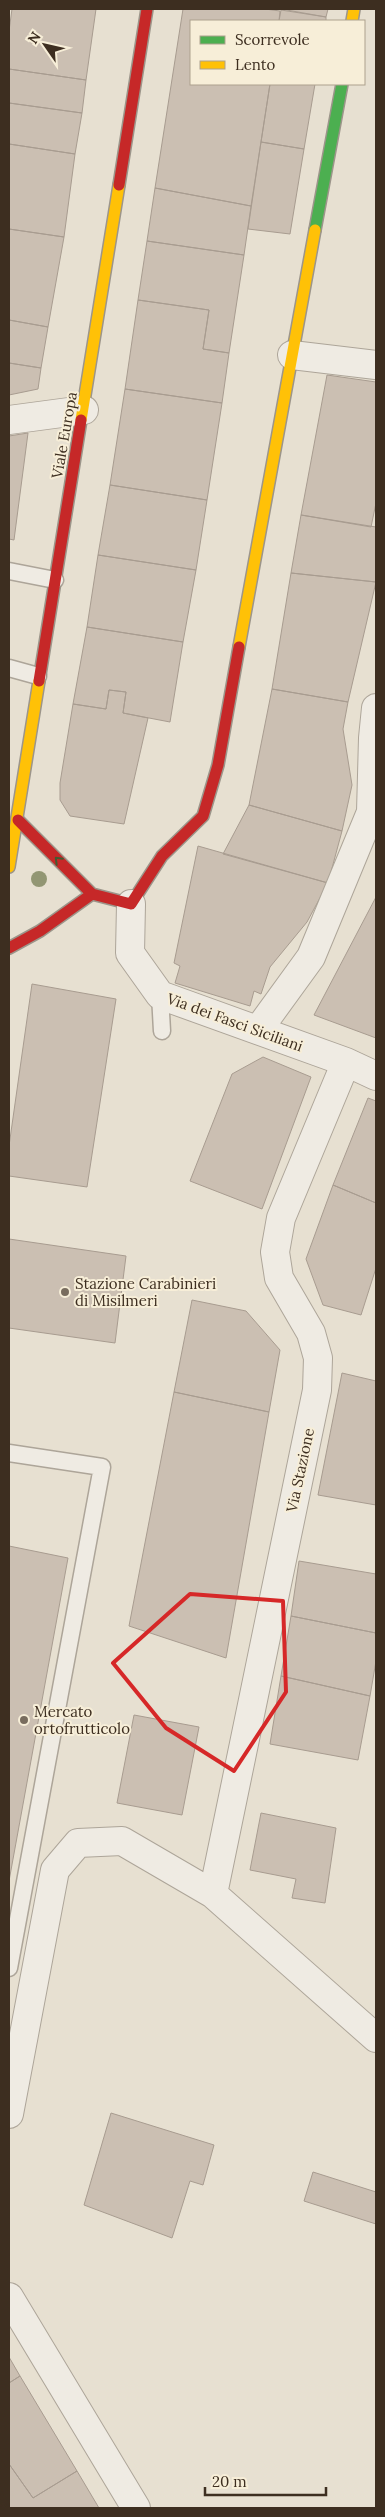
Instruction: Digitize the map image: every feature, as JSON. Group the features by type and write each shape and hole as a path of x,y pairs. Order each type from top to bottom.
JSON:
{"main road":[{"name":"Viale Europa","path":"9,867 18,820 38,676 84,410 147,9"},
{"path":"18,820 92,894 131,904 162,856 203,816 218,765 342,85"},
{"path":"9,948 40,932 92,894"}],"street":[{"path":"292,355 376,365"},
{"path":"9,420 84,410"},
{"path":"258,1030 311,957 371,812 373,738 376,708"},
{"name":"Via dei Fasci Siciliani","path":"131,904 130,953 160,996 346,1062 376,1076"},
{"name":"Via Stazione","path":"213,1894 317,1390 318,1358 311,1333 279,1278 275,1252 281,1218 346,1062"},
{"path":"9,2114 55,1870 78,1843 122,1841 213,1894 376,2038"},
{"path":"9,2297 136,2508"}],"lane":[{"path":"9,571 55,580"},
{"path":"9,668 38,676"},
{"path":"160,996 162,1031"},
{"path":"9,1453 102,1467 9,1968"}],"highlighted area":[{"path":"190,1594 283,1601 286,1692 234,1771 166,1728 113,1663"}],"building":[{"path":"12,9 96,9 86,80 9,69 9,31"},
{"path":"183,9 265,9 280,11 279,20 190,20 190,85 270,85 251,206 155,188"},
{"path":"281,9 328,9 326,17"},
{"path":"281,10 326,17 326,20 279,20"},
{"path":"9,69 86,80 82,113 9,103"},
{"path":"270,85 315,85 304,149 261,142"},
{"path":"9,103 82,113 75,154 9,144"},
{"path":"261,142 304,149 290,234 248,229"},
{"path":"9,144 75,154 64,237 9,229"},
{"path":"155,188 251,206 244,255 147,241"},
{"path":"9,229 64,237 48,327 9,320"},
{"path":"147,241 244,255 229,353 203,349 209,310 138,300"},
{"path":"138,300 209,310 203,349 229,353 222,403 125,389"},
{"path":"9,320 48,327 41,368 9,363"},
{"path":"9,363 41,368 38,389 9,395"},
{"path":"327,375 376,382 376,503 371,527 301,515"},
{"path":"125,389 222,403 207,500 110,485"},
{"path":"28,433 14,540 9,539 9,436"},
{"path":"110,485 207,500 196,570 98,555"},
{"path":"301,515 376,527 376,582 291,573"},
{"path":"98,555 196,570 183,642 87,627"},
{"path":"291,573 376,582 348,702 272,689"},
{"path":"87,627 183,642 170,722 123,713 126,692 109,690 106,709 73,704"},
{"path":"272,689 348,702 343,729 352,785 342,831 249,805"},
{"path":"109,690 126,692 123,713 148,718 124,824 70,816 60,800 60,783 73,704 106,709"},
{"path":"249,805 342,831 328,883 223,854"},
{"path":"198,846 328,883 307,922 270,967 261,994 254,991 250,1006 175,983 180,966 174,963"},
{"path":"376,897 376,1038 314,1015"},
{"path":"32,984 116,999 87,1187 9,1176 9,1146"},
{"path":"263,1057 311,1077 262,1209 190,1181 232,1074"},
{"path":"368,1098 376,1101 376,1203 333,1185"},
{"path":"333,1185 376,1203 376,1268 361,1315 323,1305 306,1259"},
{"name":"Stazione Carabinieri di Misilmeri","path":"9,1239 126,1256 115,1343 9,1328"},
{"path":"192,1300 246,1311 280,1350 269,1412 174,1392"},
{"path":"342,1373 376,1381 376,1505 318,1495"},
{"path":"174,1392 269,1412 226,1658 129,1626"},
{"name":"Mercato ortofrutticolo","path":"9,1546 68,1558 9,1881"},
{"path":"299,1561 376,1574 376,1633 291,1616"},
{"path":"291,1616 376,1633 376,1661 370,1696 281,1676"},
{"path":"281,1676 370,1696 358,1760 270,1744"},
{"path":"134,1715 199,1727 182,1815 117,1803"},
{"path":"261,1813 336,1828 325,1903 292,1898 296,1879 250,1870"},
{"path":"111,2113 214,2145 203,2185 190,2181 172,2238 84,2205"},
{"path":"313,2172 376,2192 376,2224 304,2201"},
{"path":"9,2357 20,2376 9,2383"},
{"path":"20,2376 77,2471 33,2498 9,2464 9,2383"},
{"path":"9,2464 33,2498 77,2471 99,2508 9,2508"}],"traffic: fast":[{"path":"315,230 342,85"}],"traffic: slow":[{"path":"352,20 354,9"},
{"path":"81,420 119,185"},
{"path":"239,647 315,230"},
{"path":"9,867 39,681"}],"traffic: jam":[{"path":"119,185 147,9"},
{"path":"39,681 81,420"},
{"path":"9,948 40,931 92,894 131,904 162,856 203,816 218,765 239,647"},
{"path":"18,820 92,894"}],"place":[{"name":"Stazione Carabinieri di Misilmeri","path":"65,1292"},
{"name":"Mercato ortofrutticolo","path":"24,1720"}]}
